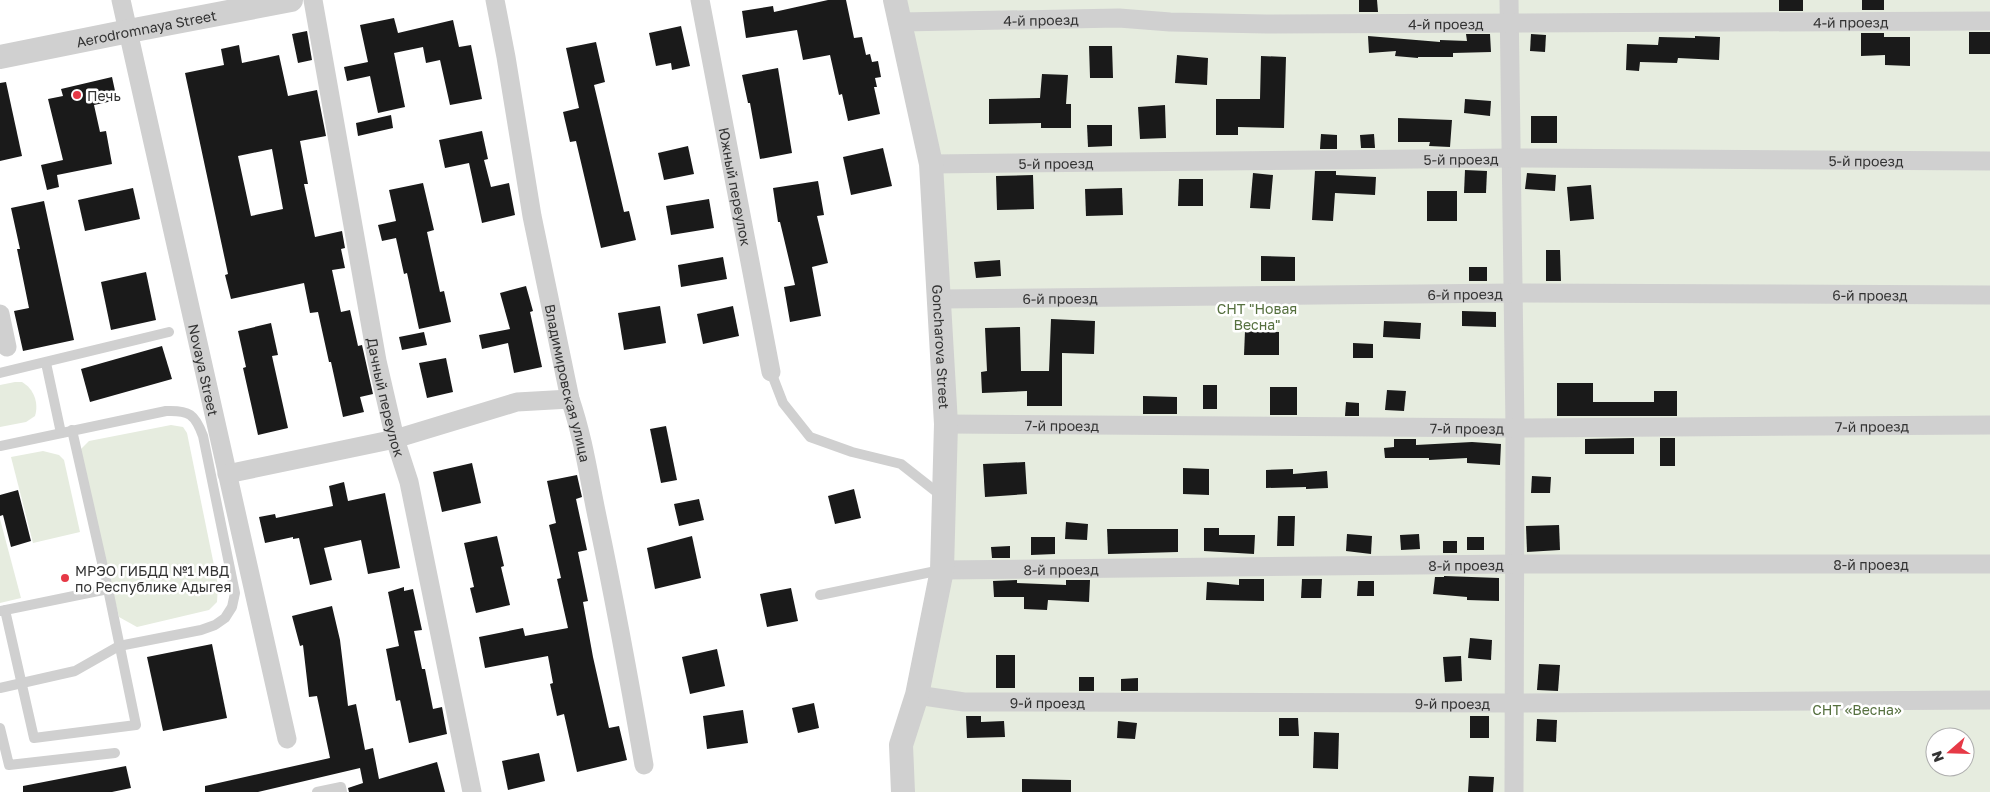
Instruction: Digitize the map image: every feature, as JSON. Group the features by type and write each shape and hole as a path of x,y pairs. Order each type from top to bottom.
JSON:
{"street":[{"name":"Novaya Street","path":"121,0 287,739"},
{"name":"Aerodromnaya Street","path":"0,57 129,30 291,0"},
{"name":"Дачный переулок","path":"313,0 377,361 396,439 409,482 472,792"},
{"name":"Владимировская улица","path":"495,0 508,66 532,216 570,399 579,426 589,469 610,572 644,765"},
{"name":"Южный переулок","path":"700,0 770,372"},
{"path":"1509,0 1515,428 1514,792"},
{"name":"4-й проезд","path":"898,11 1267,24 1990,21"},
{"name":"Goncharova Street","path":"898,11 931,164 946,424 942,570 916,695 901,745 902,792"},
{"name":"5-й проезд","path":"931,164 1512,158 1990,161"},
{"name":"6-й проезд","path":"940,299 1513,294 1990,295"},
{"path":"0,314 7,347"},
{"path":"227,474 396,439 517,402 570,399"},
{"name":"7-й проезд","path":"946,424 1515,428 1990,425"},
{"name":"8-й проезд","path":"942,570 1514,564 1990,564"},
{"name":"9-й проезд","path":"916,695 974,702 1990,700"}],"lane":[{"path":"0,373 169,332"},
{"path":"46,363 61,433"},
{"path":"770,372 783,403 810,437 852,452 901,464 944,498"},
{"path":"0,446 166,411 182,410 192,416 198,422 203,436 235,593 232,607 225,618 215,625 119,646 75,670 0,688"},
{"path":"72,430 108,589 136,725 34,738 22,683 2,610 108,589"},
{"path":"820,595 942,570"},
{"path":"0,728 9,765 115,753"},
{"path":"317,792 341,787 342,792"}],"green space":[{"name":"СНТ \"Новая Весна\"","path":"895,0 1990,0 1990,792 903,792 942,570 940,299"},
{"path":"22,382 30,388 36,401 35,416 26,422 0,427 0,385"},
{"path":"171,425 183,427 187,433 218,585 217,602 209,610 137,627 119,617 77,453 89,441"},
{"path":"43,451 59,455 64,460 80,532 33,543 11,457"},
{"path":"0,519 21,598 0,603"}],"building":[{"path":"828,0 846,0 854,38 862,37 866,55 870,54 872,62 878,61 881,77 875,78 877,87 874,87 880,114 848,121 842,94 839,95 830,55 803,60 797,30 746,38 742,11 773,6 774,12"},
{"path":"1359,0 1377,0 1378,12 1359,12"},
{"path":"1779,0 1803,0 1803,11 1779,11"},
{"path":"1862,0 1884,0 1884,10 1862,10"},
{"path":"394,18 398,33 453,20 459,47 471,45 482,99 450,105 440,60 426,63 423,47 394,53 405,107 378,113 370,76 347,81 344,67 368,62 360,25"},
{"path":"681,26 690,66 672,70 671,63 656,66 649,33"},
{"path":"307,31 312,60 298,63 292,34"},
{"path":"1969,32 1990,32 1990,54 1969,54"},
{"path":"1861,33 1884,33 1884,37 1910,37 1910,66 1885,65 1885,55 1861,56"},
{"path":"1466,34 1490,34 1491,52 1453,53 1453,57 1418,58 1395,56 1396,51 1369,53 1368,36 1440,42 1440,40 1467,41"},
{"path":"1531,34 1546,35 1545,52 1530,51"},
{"path":"1695,36 1720,37 1719,60 1678,58 1677,63 1640,62 1639,71 1626,70 1627,44 1658,45 1659,37 1695,38"},
{"path":"596,42 605,82 594,85 624,212 629,211 636,240 601,248 576,141 570,142 563,112 579,108 566,48"},
{"path":"239,45 242,63 279,55 288,96 317,90 326,136 300,141 308,184 304,184 315,237 342,231 345,248 341,249 345,268 332,270 341,312 350,310 358,346 362,345 373,394 360,397 364,412 343,417 318,312 310,313 304,283 231,299 225,275 228,274 185,73 224,65 221,49","holes":["272,149 283,209 251,216 238,156"]},
{"path":"1089,46 1112,46 1113,78 1090,78"},
{"path":"1177,55 1208,58 1207,85 1175,83"},
{"path":"1261,56 1286,57 1284,128 1238,127 1238,135 1216,135 1216,99 1260,99"},
{"path":"778,68 792,153 760,159 750,103 748,103 742,75"},
{"path":"1042,74 1068,75 1066,104 1071,104 1071,128 1041,128 1041,123 989,124 989,99 1040,98"},
{"path":"112,77 117,100 94,105 100,132 106,131 112,164 57,175 59,187 47,190 41,165 63,160 48,99 63,96 61,89"},
{"path":"6,82 22,156 0,161 0,83"},
{"path":"1465,99 1491,101 1490,116 1464,113"},
{"path":"1165,105 1166,138 1140,139 1138,107"},
{"path":"391,115 393,128 358,136 356,123"},
{"path":"1531,116 1557,116 1557,143 1531,143"},
{"path":"1398,118 1452,120 1450,147 1429,146 1430,142 1398,142"},
{"path":"1087,125 1112,125 1112,146 1088,147"},
{"path":"482,131 488,159 484,160 491,187 509,183 515,215 482,223 469,163 445,168 439,140"},
{"path":"1321,134 1337,135 1337,149 1320,149"},
{"path":"1374,134 1375,148 1361,148 1360,135"},
{"path":"688,146 694,174 664,180 658,153"},
{"path":"883,148 892,186 851,195 843,157"},
{"path":"1465,170 1487,171 1486,193 1464,193"},
{"path":"1315,171 1336,171 1336,175 1376,177 1375,195 1335,193 1333,221 1312,220"},
{"path":"1253,173 1273,175 1270,209 1250,208"},
{"path":"1527,173 1556,175 1555,191 1525,189"},
{"path":"1033,175 1034,209 997,210 996,176"},
{"path":"1179,179 1203,179 1203,206 1178,206"},
{"path":"818,181 824,215 817,216 828,263 812,267 821,316 790,322 784,287 795,285 780,222 778,222 773,188"},
{"path":"423,183 434,230 427,232 440,292 444,291 451,322 419,329 407,273 404,274 396,238 382,241 378,225 396,221 389,190"},
{"path":"1591,185 1594,219 1570,221 1567,187"},
{"path":"133,188 140,219 85,231 78,200"},
{"path":"1122,188 1123,215 1086,216 1085,189"},
{"path":"1427,191 1457,191 1457,221 1427,221"},
{"path":"709,199 714,228 671,235 666,206"},
{"path":"44,201 74,340 23,351 14,311 29,308 17,249 20,249 11,208"},
{"path":"1546,250 1560,250 1561,281 1546,281"},
{"path":"1261,256 1295,257 1295,281 1261,281"},
{"path":"723,257 727,279 681,287 678,265"},
{"path":"1000,260 1001,276 976,278 974,262"},
{"path":"1469,267 1487,267 1487,281 1469,281"},
{"path":"146,272 156,320 111,330 101,282"},
{"path":"526,286 533,311 530,312 542,367 514,373 508,343 482,349 479,335 510,329 500,293"},
{"path":"660,306 666,343 624,350 618,313"},
{"path":"733,306 739,336 703,344 697,314"},
{"path":"1462,311 1496,312 1496,327 1462,326"},
{"path":"1051,319 1095,321 1094,354 1062,353 1062,406 1027,406 1027,391 982,393 981,372 987,371 985,328 1020,327 1021,371 1049,371"},
{"path":"1384,321 1421,323 1420,339 1383,337"},
{"path":"271,323 278,355 272,356 288,428 258,435 243,368 246,367 238,331"},
{"path":"1245,331 1279,332 1279,355 1244,355"},
{"path":"424,332 427,345 402,350 399,337"},
{"path":"1353,343 1373,344 1373,358 1353,358"},
{"path":"162,346 172,379 90,402 81,369"},
{"path":"446,358 453,392 427,398 419,363"},
{"path":"1557,383 1593,383 1593,402 1654,402 1654,391 1677,391 1677,416 1557,416"},
{"path":"1203,385 1217,385 1217,409 1203,409"},
{"path":"1270,387 1297,387 1297,415 1270,415"},
{"path":"1387,390 1406,391 1404,411 1385,410"},
{"path":"1143,396 1177,397 1177,414 1143,414"},
{"path":"1346,402 1359,403 1359,416 1345,416"},
{"path":"666,426 677,480 661,483 650,429"},
{"path":"1634,438 1634,454 1585,454 1585,439"},
{"path":"1660,438 1675,438 1675,466 1660,466"},
{"path":"1394,439 1416,439 1416,445 1472,442 1501,444 1500,465 1467,463 1467,458 1429,460 1429,458 1385,458 1384,448 1394,447"},
{"path":"1025,462 1027,494 985,497 983,464"},
{"path":"472,463 481,503 442,512 433,472"},
{"path":"1183,468 1209,469 1209,495 1183,494"},
{"path":"1293,469 1293,474 1327,471 1328,488 1266,488 1266,470"},
{"path":"577,475 582,497 576,499 587,550 578,552 588,601 583,602 609,728 619,726 627,760 577,772 564,714 557,716 550,684 553,683 548,656 485,668 479,637 523,628 525,636 568,628 557,579 561,578 549,525 556,523 547,481"},
{"path":"1532,476 1551,477 1550,493 1531,493"},
{"path":"344,482 348,501 385,493 400,568 368,574 361,540 324,548 332,580 310,585 299,538 293,539 293,537 265,543 259,517 275,514 276,518 333,506 329,486"},
{"path":"854,489 861,518 835,524 828,496"},
{"path":"18,490 31,541 11,547 3,515 0,516 0,495"},
{"path":"699,499 704,520 679,526 674,504"},
{"path":"1278,516 1295,516 1294,546 1277,546"},
{"path":"1066,522 1088,524 1087,540 1065,539"},
{"path":"1559,525 1560,550 1527,552 1526,526"},
{"path":"1204,528 1219,528 1219,535 1255,535 1254,554 1204,551"},
{"path":"1107,529 1178,529 1178,552 1108,554"},
{"path":"1347,534 1372,536 1371,554 1346,551"},
{"path":"1419,534 1420,549 1401,550 1400,535"},
{"path":"497,536 504,566 501,567 510,605 476,613 470,588 474,587 464,543"},
{"path":"692,536 701,578 655,589 647,548"},
{"path":"1031,537 1055,537 1055,554 1031,555"},
{"path":"1467,537 1484,537 1484,550 1467,550"},
{"path":"1443,541 1457,541 1457,553 1443,553"},
{"path":"1010,546 1010,558 992,558 991,547"},
{"path":"1435,577 1499,578 1499,601 1467,600 1467,597 1433,594"},
{"path":"1239,579 1264,579 1264,601 1206,600 1207,582 1239,585"},
{"path":"1302,579 1322,579 1321,598 1301,598"},
{"path":"1017,580 1017,583 1066,585 1066,580 1090,580 1089,602 1048,600 1047,610 1024,609 1024,597 994,597 993,581"},
{"path":"1358,581 1374,581 1374,596 1357,596"},
{"path":"404,587 404,591 413,589 422,630 414,631 422,669 425,669 433,709 442,707 447,734 409,743 400,700 396,701 386,649 399,646 388,592"},
{"path":"791,588 798,621 767,627 760,594"},
{"path":"332,606 340,640 348,706 356,704 365,750 373,748 379,779 437,762 445,792 349,792 348,788 363,783 360,768 258,792 205,792 205,786 330,758 317,696 309,697 303,645 300,646 292,616"},
{"path":"1470,638 1492,640 1491,660 1468,658"},
{"path":"212,644 227,718 163,731 147,657"},
{"path":"717,649 725,686 690,694 682,657"},
{"path":"996,655 1015,655 1015,688 996,688"},
{"path":"1461,656 1462,681 1445,682 1443,657"},
{"path":"1539,664 1560,665 1558,691 1537,690"},
{"path":"1079,677 1094,677 1094,691 1079,691"},
{"path":"1138,678 1138,691 1121,691 1121,679"},
{"path":"814,703 819,728 798,733 792,708"},
{"path":"743,710 748,743 707,749 703,716"},
{"path":"966,716 981,716 981,722 1004,721 1005,737 967,738"},
{"path":"1470,716 1489,716 1489,738 1470,738"},
{"path":"1279,718 1298,718 1299,736 1279,736"},
{"path":"1537,719 1557,720 1556,742 1536,741"},
{"path":"1118,721 1137,723 1135,739 1117,738"},
{"path":"1314,732 1339,733 1338,769 1313,768"},
{"path":"539,753 545,781 508,790 502,761"},
{"path":"126,766 131,788 112,792 23,792 23,786"},
{"path":"1469,776 1494,777 1493,792 1468,792"},
{"path":"1022,779 1071,780 1071,792 1022,792"}],"place":[{"name":"Печь","path":"77,95"},
{"name":"МРЭО ГИБДД №1 МВД по Республике Адыгея","path":"65,578"}],"park label":[{"name":"СНТ «Весна»","path":"1857,709"}]}
